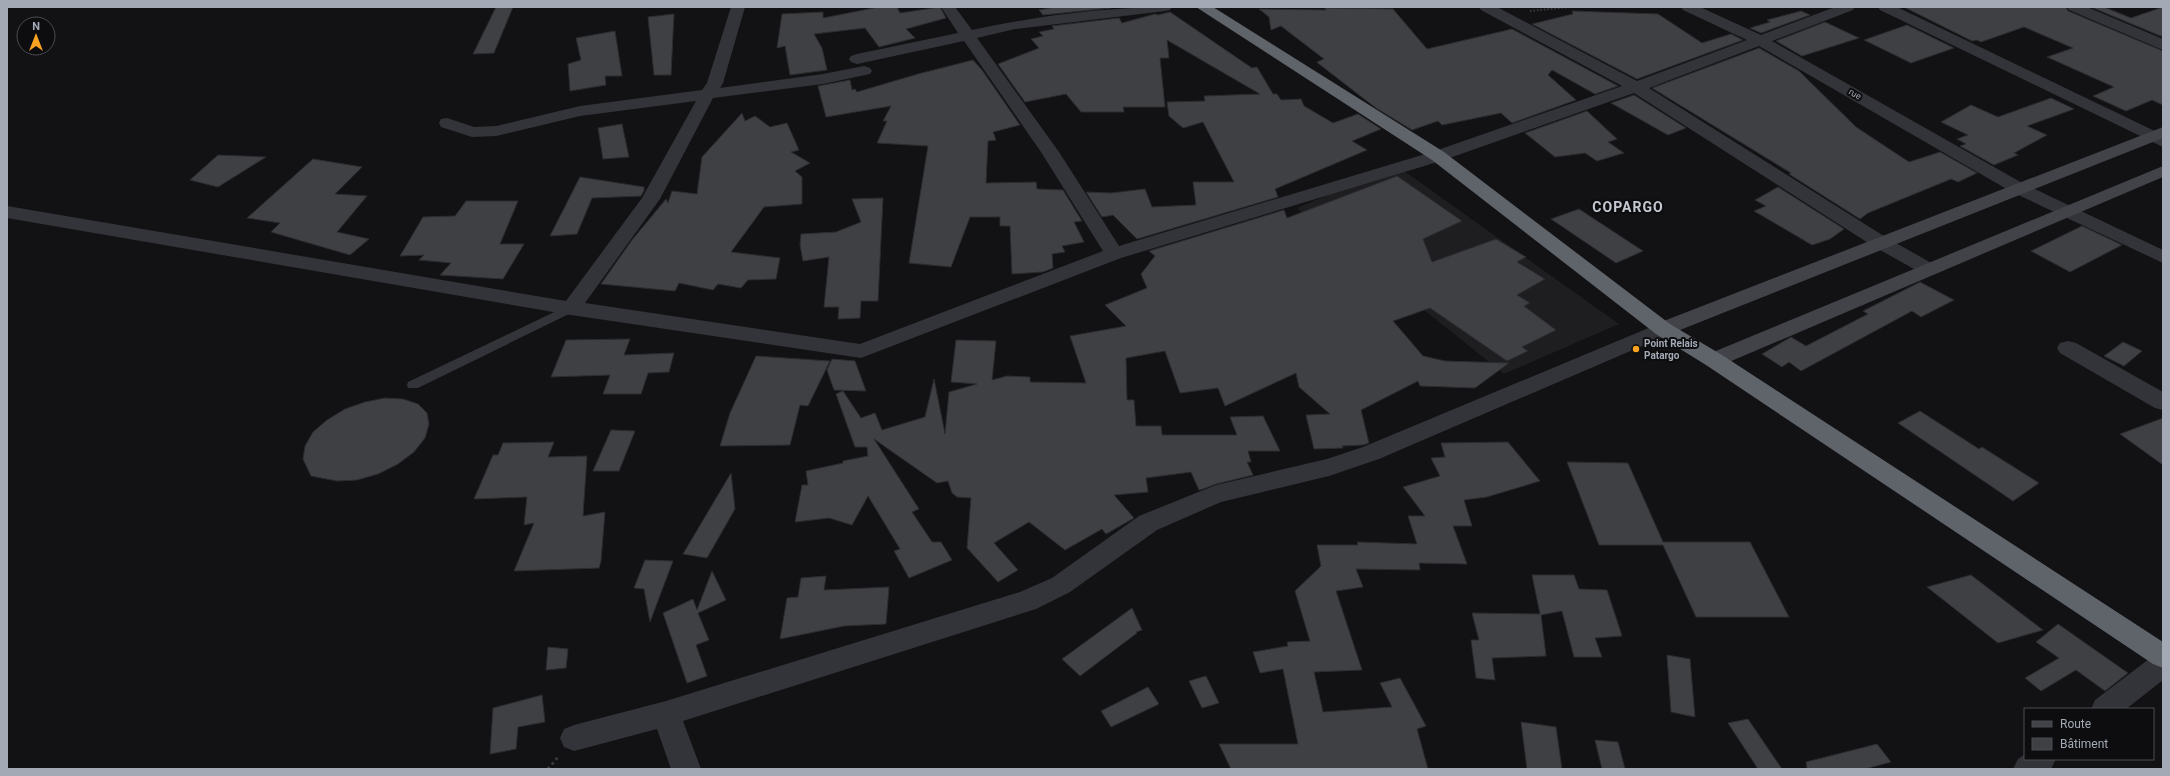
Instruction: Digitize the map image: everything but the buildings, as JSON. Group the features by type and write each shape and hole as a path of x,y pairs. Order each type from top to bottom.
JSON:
{"highway":[{"path":"1203,7 1438,156 1663,329 1714,360 2163,656"}],"street":[{"path":"571,308 651,199 708,93 715,83 738,7"},
{"path":"948,7 1050,152 1114,254"},
{"path":"447,123 472,132 496,131 580,111 823,79 861,65 968,36 1015,26 1165,7"},
{"path":"1486,7 1636,87 1880,242 1928,269"},
{"name":"rue","path":"1688,7 1760,40 2018,188 2163,257"},
{"path":"7,212 571,308 861,351 1114,254 1438,156 1636,87 1848,7"},
{"path":"1885,7 2159,137"},
{"path":"2074,7 2163,45"},
{"path":"574,738 666,714 1027,601 1061,585 1148,523 1216,494 1329,467 1371,453 1663,329 2018,188 2159,137"},
{"path":"1714,360 2163,170"},
{"path":"2068,348 2163,402"},
{"path":"2106,708 2163,664"},
{"path":"666,714 686,769"},
{"path":"2028,769 2040,760"}],"lane":[{"path":"413,385 571,308"}],"shaded area":[{"path":"1397,166 1619,324 1504,374 1297,208"}],"place":[{"name":"Point Relais Patargo","path":"1636,349"}],"district":[{"name":"COPARGO","path":"1628,207"}]}
